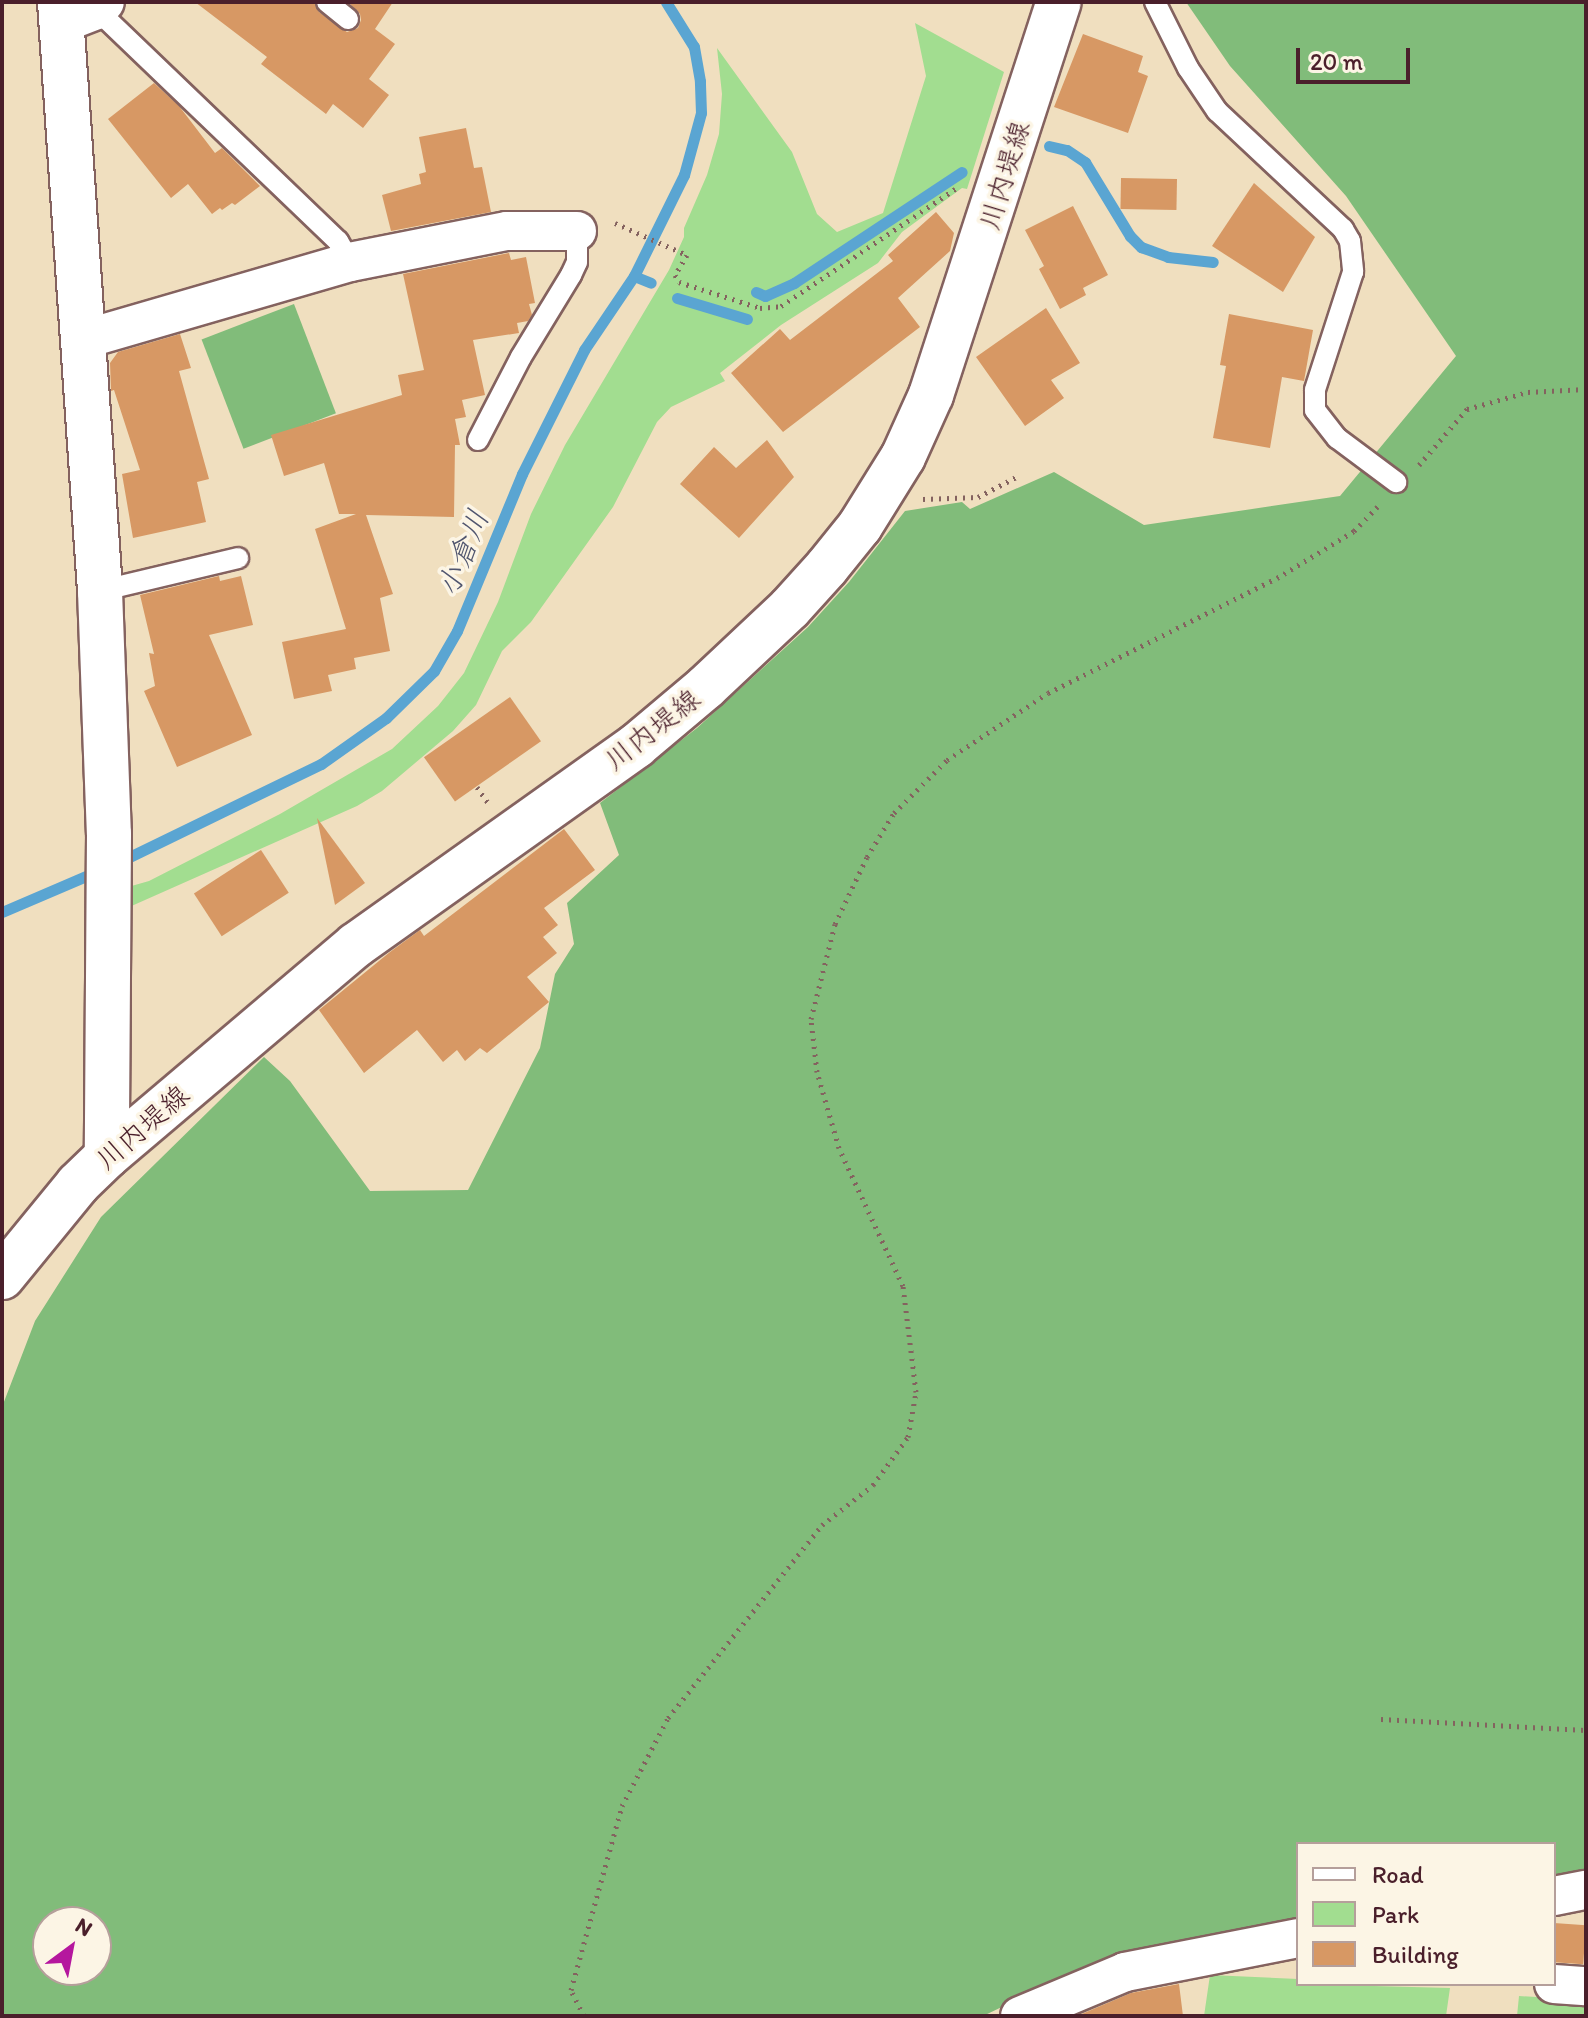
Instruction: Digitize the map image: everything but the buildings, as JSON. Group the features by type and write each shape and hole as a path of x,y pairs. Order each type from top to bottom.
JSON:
{"main road":[{"name":"川内堤線","path":"2,1277 78,1184 107,1156 337,960 636,746 706,687 790,608 827,567 875,502 903,457 931,395 1059,2"},
{"path":"81,9 85,339 100,591 109,834 107,1156"}],"street":[{"path":"85,339 350,262 507,231 594,227"},
{"path":"1556,1896 1586,1890"},
{"path":"1020,2016 1116,1974 1296,1938"},
{"path":"1245,1947 1296,1962"},
{"path":"1556,1984 1586,1986"}],"lane":[{"path":"327,2 348,19"},
{"path":"1155,2 1188,68 1217,111 1312,204 1343,229 1350,241 1353,272 1315,390 1315,410 1337,438 1396,482"},
{"path":"81,9 338,241 350,262"},
{"path":"478,440 521,357 571,275 594,227"},
{"path":"100,591 238,558"}],"path":[{"path":"594,227 631,229 687,255 675,275 679,282 760,308 781,306 963,183"},
{"path":"584,2016 571,1990 622,1806 668,1718 822,1525 873,1485 908,1437 916,1392 903,1286 839,1148 817,1072 811,1019 835,924 867,857 894,813 947,760 1048,693 1277,578 1354,531 1396,482 1412,474 1467,409 1528,392 1586,389"},
{"path":"875,502 978,497 1020,475"},
{"path":"1381,1719 1586,1730"}],"green space":[{"path":"1186,2 1586,2 1586,1871 1556,1877 1556,1842 1296,1842 1296,1922 1109,1956 983,2016 2,2016 2,1407 35,1321 101,1217 264,1057 290,1081 370,1191 468,1190 540,1048 555,974 574,944 567,903 619,855 600,803 697,728 808,627 849,582 905,511 962,502 970,509 1054,472 1144,525 1340,496 1456,356 1346,196 1230,66"},
{"path":"915,23 1004,72 967,189 962,188 902,232 878,263 781,325 720,373 725,381 671,407 657,422 613,507 531,622 502,651 476,705 453,731 382,791 357,806 127,908 128,887 149,881 280,814 392,749 438,706 464,673 498,602 531,514 565,445 669,270 684,237 684,228 707,175 719,134 722,94 717,48 792,152 817,214 837,232 883,213 926,76"},
{"path":"294,304 336,413 244,449 202,339"},
{"path":"1210,1975 1296,1979 1296,1986 1450,1988 1446,2016 1204,2016"},
{"path":"1519,1996 1586,2000 1586,2016 1517,2016"}],"waterway":[{"name":"小倉川","path":"119,862 321,764 386,718 434,671 457,631 522,474 584,350 634,276 684,175 701,113 700,81 694,47 666,2"},
{"path":"1049,146 1067,150 1085,162 1130,236 1141,247 1168,257 1213,262"},
{"path":"756,292 765,296 794,283 962,172"},
{"path":"634,276 651,283"},
{"path":"677,298 747,319"},
{"name":"小倉川","path":"2,912 100,870"}]}
